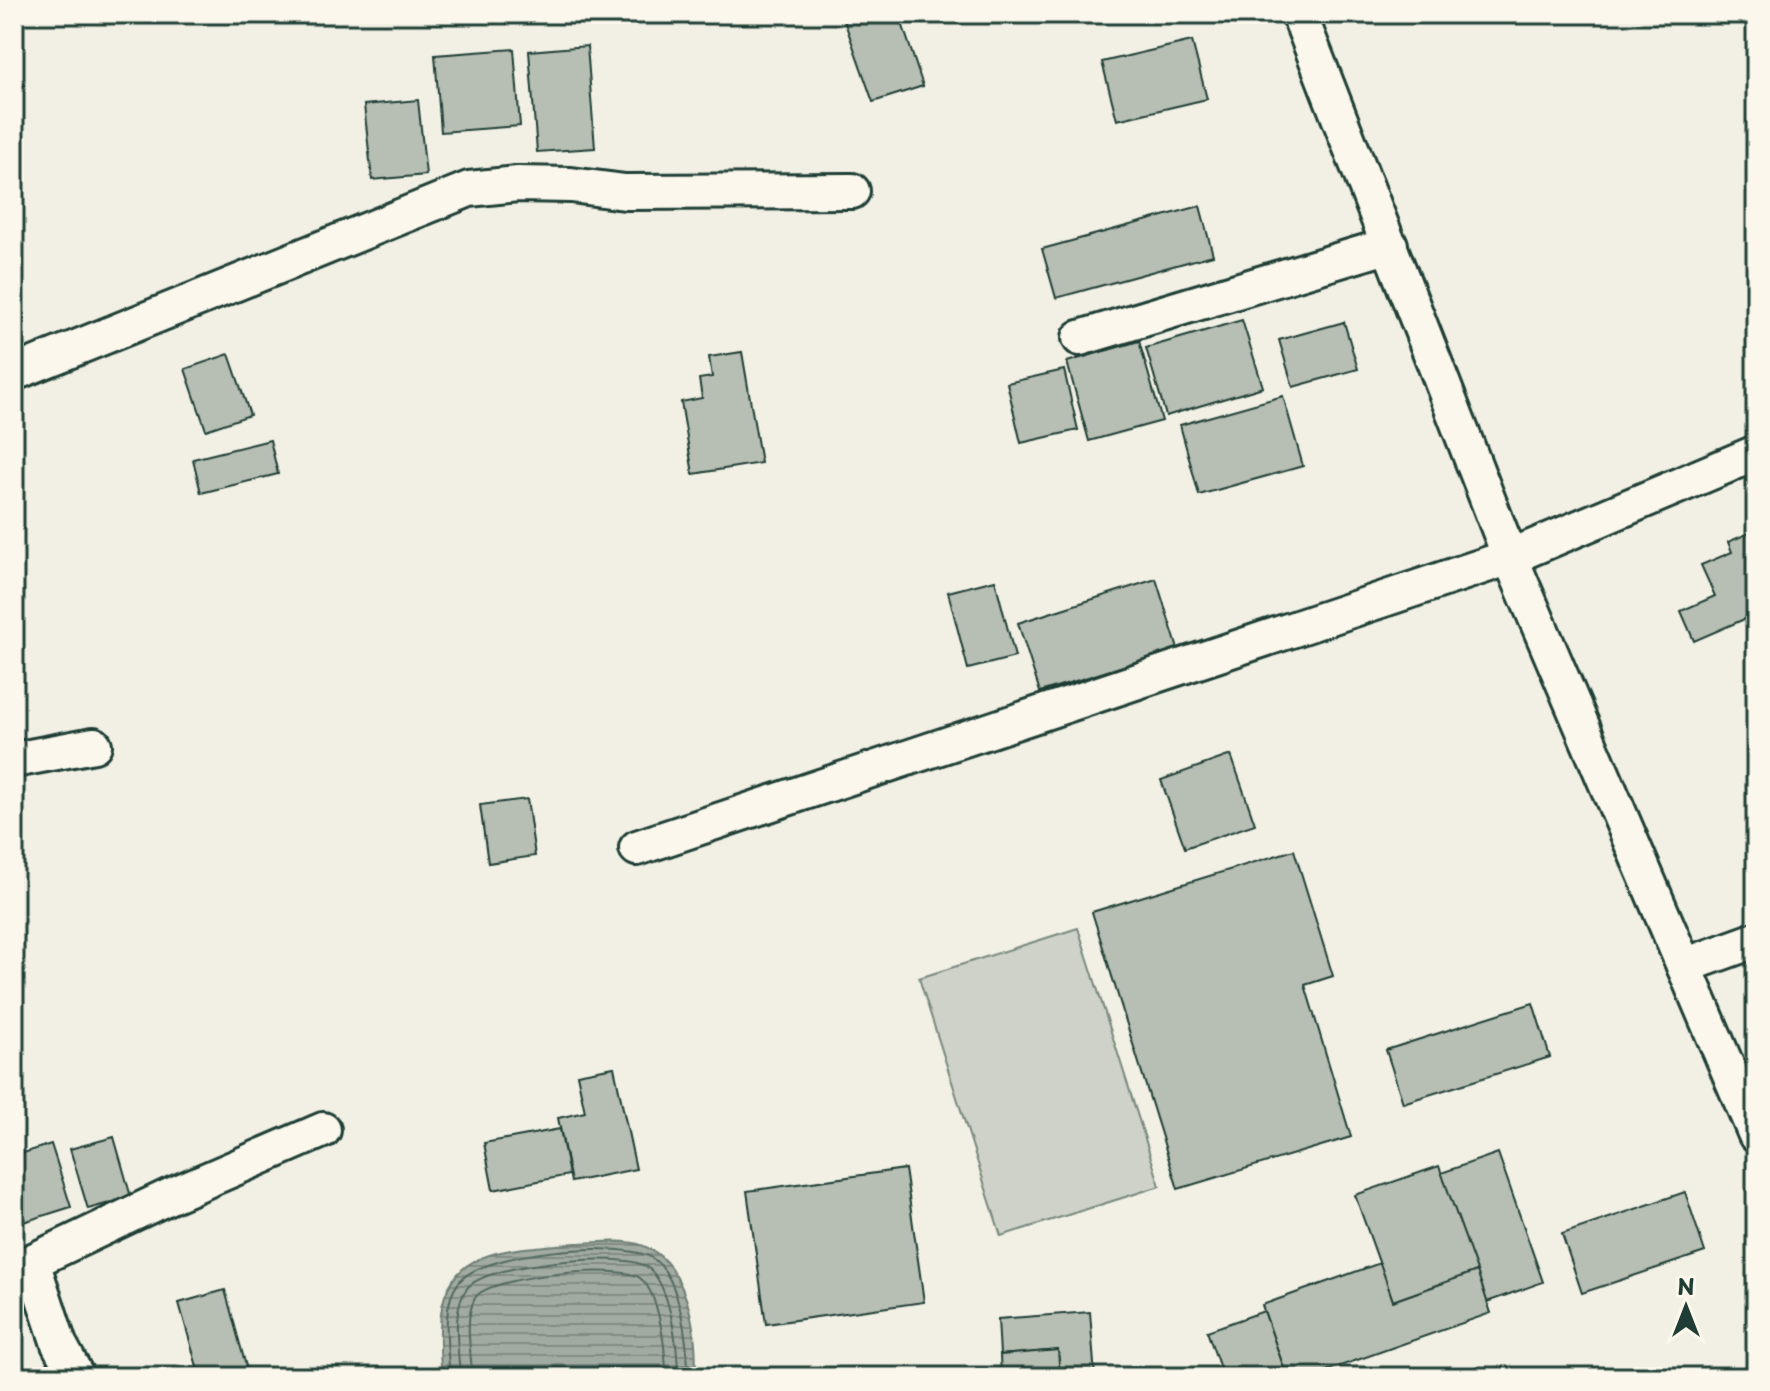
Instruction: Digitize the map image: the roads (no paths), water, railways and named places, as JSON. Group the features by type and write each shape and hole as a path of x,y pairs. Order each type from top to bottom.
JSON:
{"street":[{"path":"1299,14 1510,557 1756,1135"},
{"path":"14,373 469,189 518,184 571,185 625,192 852,191"},
{"path":"1080,338 1390,245"},
{"path":"637,848 1510,557 1756,453"},
{"path":"14,760 94,745"},
{"path":"1684,966 1756,940"},
{"path":"77,1377 23,1266 170,1196 323,1130"}],"water":[{"path":"615,1241 638,1244 655,1252 668,1265 679,1281 692,1320 695,1377 443,1377 440,1328 444,1300 453,1280 467,1266 484,1257 505,1251"}]}
